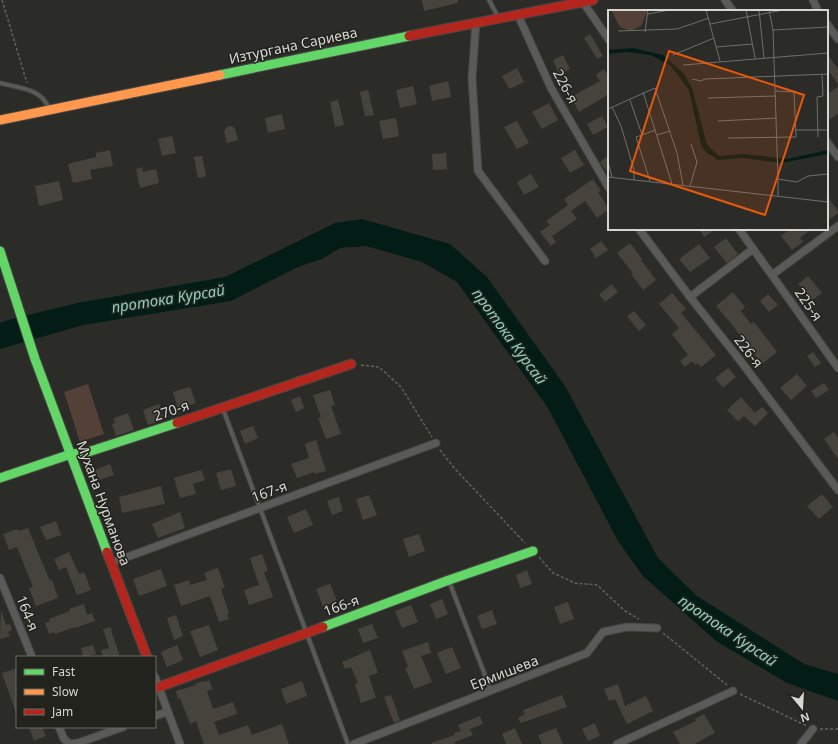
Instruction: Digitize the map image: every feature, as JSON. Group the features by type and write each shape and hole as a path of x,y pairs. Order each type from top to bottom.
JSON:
{"street":[{"name":"Изтургана Сариева","path":"0,120 476,22 593,0"},
{"path":"725,0 731,10"},
{"path":"813,0 818,10"},
{"path":"583,2 608,39"},
{"name":"226-я","path":"518,15 552,88 608,186"},
{"path":"476,22 472,78 478,171 545,261"},
{"path":"828,25 838,39"},
{"path":"828,143 838,157"},
{"path":"772,275 838,226"},
{"name":"226-я","path":"640,230 690,297 739,358 838,490"},
{"name":"225-я","path":"740,230 838,368"},
{"path":"690,297 753,249"},
{"name":"Мухана Нурманова","path":"1,254 35,359 147,656"},
{"name":"270-я","path":"0,478 71,454 86,453 351,364"},
{"name":"167-я","path":"111,563 436,443"},
{"name":"166-я","path":"159,687 449,580 533,551"},
{"name":"164-я","path":"0,578 32,656"},
{"name":"Ермишева","path":"354,744 587,653 603,632 627,627 657,628"},
{"path":"156,680 180,744"},
{"path":"618,744 733,691"},
{"path":"156,716 168,712"},
{"path":"59,728 64,739 70,744 78,743 120,728"},
{"path":"801,744 812,729"}],"lane":[{"path":"489,0 499,18"},
{"path":"0,83 30,90 39,94 46,101 49,110"},
{"path":"222,407 348,744"},
{"path":"449,580 491,691"}],"path":[{"path":"2,0 30,90"},
{"path":"351,364 379,368 401,387 436,443 455,469 553,573 575,583 597,585 625,611 644,622"},
{"path":"657,628 733,691 812,729 838,729"}],"shaded area":[{"path":"88,384 104,434 80,442 64,392"}],"water":[{"name":"протока Курсай","path":"362,219 450,244 487,277 565,386 658,558 697,596 804,664 838,674 838,701 787,683 716,641 643,576 618,541 548,408 457,282 422,262 366,246 340,248 322,259 298,267 231,301 83,325 0,349 0,323 8,320 77,303 225,277 335,223"}],"building":[{"path":"422,0 458,0 458,3 424,11"},
{"path":"590,34 603,56 597,59 584,38"},
{"path":"563,55 570,69 559,74 553,60"},
{"path":"828,55 838,69 838,84 828,70"},
{"path":"517,68 524,82 509,89 502,76"},
{"path":"604,69 608,75 608,95 579,112 571,97 600,81 596,75"},
{"path":"448,81 451,97 432,101 429,86"},
{"path":"413,86 417,104 400,108 396,90"},
{"path":"838,87 838,114 828,120 828,93"},
{"path":"368,90 374,115 365,116 360,92"},
{"path":"338,100 344,125 335,127 330,102"},
{"path":"549,103 558,120 542,129 532,112"},
{"path":"282,114 285,129 268,133 265,118"},
{"path":"602,116 608,127 593,135 587,124"},
{"path":"396,118 399,136 383,139 379,121"},
{"path":"517,121 529,143 517,149 504,127"},
{"path":"228,126 232,126 235,129 238,140 227,143 224,131"},
{"path":"172,136 176,153 162,156 158,139"},
{"path":"110,150 113,166 90,170 92,179 73,183 68,164 96,157 96,153"},
{"path":"575,150 584,165 570,173 561,158"},
{"path":"446,153 447,169 433,170 432,154"},
{"path":"202,156 206,176 198,178 194,157"},
{"path":"608,156 608,174 600,162"},
{"path":"142,167 143,172 156,169 159,183 140,188 136,169"},
{"path":"531,174 539,187 524,195 517,182"},
{"path":"593,179 601,191 598,192 608,210 597,218 585,201 571,211 577,219 552,236 556,242 551,246 540,232 550,225 546,221 568,205 564,199"},
{"path":"59,181 63,200 39,206 35,186"},
{"path":"828,197 838,211 838,213 828,220"},
{"path":"702,230 714,230 704,237 700,231"},
{"path":"789,230 811,230 800,238 803,242 792,250 781,236"},
{"path":"726,238 738,254 727,263 714,247"},
{"path":"601,241 608,250 596,258 590,249"},
{"path":"630,243 656,280 643,290 631,274 633,273 617,253"},
{"path":"699,244 710,258 690,272 679,259"},
{"path":"808,276 822,293 811,301 798,284"},
{"path":"612,284 618,292 605,302 599,294"},
{"path":"733,292 745,307 741,311 751,324 754,322 777,352 762,364 716,306"},
{"path":"672,293 686,309 681,313 716,355 701,367 698,363 695,365 692,361 685,367 680,361 688,355 672,334 679,328 659,304"},
{"path":"768,294 778,305 769,312 760,301"},
{"path":"634,311 646,325 639,331 627,316"},
{"path":"813,352 821,363 815,367 807,356"},
{"path":"728,368 736,377 723,388 715,378"},
{"path":"797,374 807,386 791,400 780,388"},
{"path":"824,383 829,390 816,398 811,391"},
{"path":"190,387 196,403 178,409 173,392"},
{"path":"330,390 335,405 331,406 341,434 326,439 318,418 321,417 313,395"},
{"path":"300,396 304,408 296,412 291,400"},
{"path":"741,397 755,413 762,407 768,413 755,426 744,416 738,421 727,410"},
{"path":"159,404 164,420 148,425 143,410"},
{"path":"128,413 134,430 116,436 112,424 115,423 114,418"},
{"path":"253,426 258,438 245,444 240,431"},
{"path":"834,432 838,438 838,459 824,439"},
{"path":"316,440 326,471 315,474 314,472 297,478 291,464 309,458 305,444"},
{"path":"110,464 114,475 99,480 95,470"},
{"path":"231,469 236,486 221,490 216,473"},
{"path":"201,470 205,480 193,484 196,494 180,498 174,478"},
{"path":"161,486 165,504 122,513 119,497"},
{"path":"822,494 833,507 819,519 807,506"},
{"path":"369,495 377,515 363,520 356,499"},
{"path":"339,497 343,511 332,515 327,501"},
{"path":"306,509 313,525 294,533 287,517"},
{"path":"180,512 185,528 158,538 152,524"},
{"path":"56,521 61,535 46,540 40,527"},
{"path":"28,528 50,581 52,580 58,598 36,606 29,588 33,587 17,547 9,550 3,534 17,529 18,531"},
{"path":"419,534 425,551 409,557 403,539"},
{"path":"69,552 79,574 84,572 91,590 77,595 66,567 59,570 54,559"},
{"path":"262,554 268,571 264,572 273,597 249,605 244,590 259,585 250,558"},
{"path":"218,568 225,588 221,589 229,613 227,614 229,619 219,622 210,596 181,606 174,585 189,580 190,585 207,580 204,573"},
{"path":"161,569 167,586 139,596 133,579"},
{"path":"527,570 532,584 520,588 516,575"},
{"path":"330,584 337,601 323,606 316,589"},
{"path":"442,599 448,614 436,619 430,604"},
{"path":"568,602 574,619 560,624 554,607"},
{"path":"84,604 87,615 92,613 95,621 55,634 54,632 49,634 45,623 50,621 49,619 70,611 69,609"},
{"path":"411,605 418,622 402,628 395,611"},
{"path":"1,610 6,625 10,624 12,630 8,632 10,636 0,639"},
{"path":"492,610 497,624 482,629 477,616"},
{"path":"176,615 183,636 174,640 167,618"},
{"path":"372,624 378,638 363,643 358,629"},
{"path":"209,625 218,650 200,657 190,631"},
{"path":"111,627 120,656 103,656 101,650 109,648 103,629"},
{"path":"428,642 431,653 421,656 432,682 414,689 405,668 408,667 402,651"},
{"path":"93,645 96,654 83,656 81,648"},
{"path":"177,645 183,660 167,667 161,652"},
{"path":"452,647 461,668 446,674 437,653"},
{"path":"370,650 378,673 369,676 376,698 361,703 355,684 358,683 351,667 345,669 342,662"},
{"path":"16,668 16,713 2,673"},
{"path":"209,680 213,689 207,691 213,709 233,702 237,714 214,722 219,735 248,725 252,735 282,724 289,744 204,744 196,721 190,724 180,698 178,699 176,691"},
{"path":"302,681 307,696 286,704 281,689"},
{"path":"618,684 625,706 646,696 653,711 627,724 615,699 609,701 604,689"},
{"path":"391,695 400,720 394,723 384,697"},
{"path":"562,695 567,707 521,723 518,718 525,714 523,710"},
{"path":"704,714 715,733 694,744 680,744 673,732 696,721 695,719"},
{"path":"480,716 483,724 470,729 473,735 455,742 455,744 431,743 455,735 454,733 461,731 458,725"},
{"path":"595,723 600,736 588,741 582,729"},
{"path":"29,728 42,728 46,736 34,741"},
{"path":"515,728 522,744 506,744 502,734"},
{"path":"556,728 563,744 542,744 538,735"}],"traffic: fast":[{"path":"220,75 409,36"},
{"path":"0,251 35,359 107,552"},
{"path":"0,478 71,454 85,453 177,423"},
{"path":"323,627 449,580 533,551"}],"traffic: slow":[{"path":"0,120 220,75"}],"traffic: jam":[{"path":"409,36 593,0"},
{"path":"177,423 351,364"},
{"path":"107,552 147,656"},
{"path":"159,687 323,627"}]}
